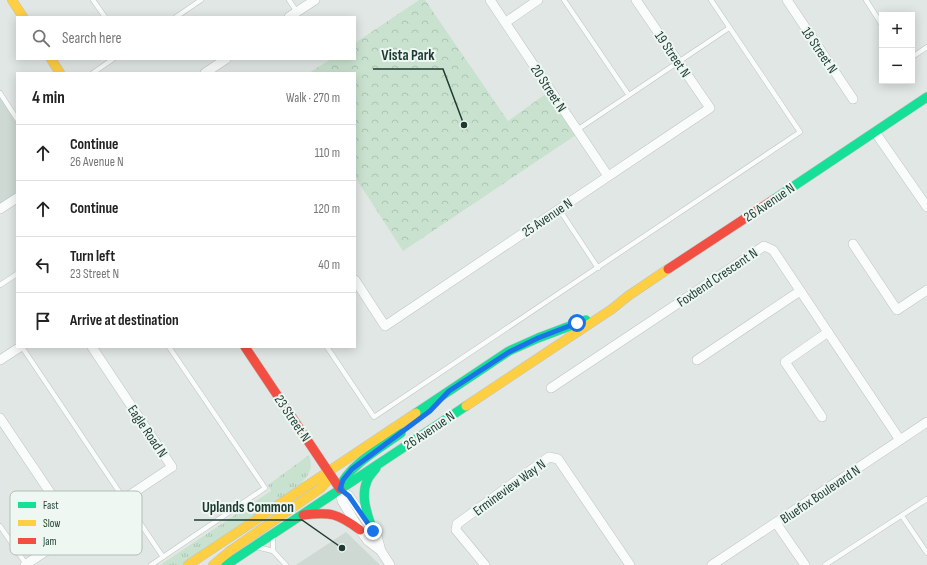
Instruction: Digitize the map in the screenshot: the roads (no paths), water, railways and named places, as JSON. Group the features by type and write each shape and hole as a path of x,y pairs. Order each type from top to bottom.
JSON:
{"main road":[{"path":"12,0 22,16"},
{"path":"52,60 59,72"},
{"name":"26 Avenue N","path":"226,565 612,309 628,296 927,97"},
{"name":"26 Avenue N","path":"188,565 509,352 538,338 612,309"},
{"name":"23 Street N","path":"246,348 340,489"},
{"path":"340,489 343,480 352,469 430,411 449,391"},
{"path":"373,531 366,507 365,490 367,481 378,465"},
{"path":"213,565 231,550 321,488 328,480 329,472"},
{"path":"301,515 333,513 346,519 360,530"}],"street":[{"path":"291,16 315,0"},
{"name":"20 Street N","path":"490,0 608,176"},
{"path":"506,22 538,0"},
{"name":"19 Street N","path":"636,0 710,108"},
{"name":"18 Street N","path":"787,0 853,99"},
{"path":"211,71 225,60"},
{"name":"25 Avenue N","path":"356,282 385,326 710,108"},
{"path":"875,132 927,207"},
{"path":"0,209 16,199"},
{"path":"852,244 897,310 927,290"},
{"name":"Foxbend Crescent N","path":"551,388 764,246 773,250 900,440"},
{"path":"697,360 800,291"},
{"path":"822,417 785,362 828,332"},
{"path":"0,360 19,348"},
{"name":"Eagle Road N","path":"93,348 172,467 136,491"},
{"path":"0,418 49,491"},
{"name":"Bluefox Boulevard N","path":"712,565 927,422"},
{"name":"Ermineview Way N","path":"485,565 456,530 457,524 549,457 558,459 630,565"},
{"name":"23 Street N","path":"340,489 342,501 360,530 368,541 381,551"},
{"name":"23 Street N","path":"340,489 349,496 377,536 381,551 390,565"},
{"path":"776,523 805,565"},
{"name":"Eagle Road N","path":"26,565 41,555"}],"lane":[{"path":"94,0 104,16"},
{"path":"177,16 201,0"},
{"path":"289,0 297,12"},
{"path":"564,0 628,94"},
{"path":"328,348 374,417 800,132 711,0"},
{"path":"866,0 879,20"},
{"path":"577,130 628,94 729,28"},
{"path":"915,55 927,47"},
{"path":"94,72 112,60"},
{"path":"0,93 16,117"},
{"path":"559,209 598,268"},
{"path":"0,285 16,275"},
{"path":"22,348 119,491"},
{"path":"151,565 265,488 170,348"},
{"path":"825,565 927,499"},
{"path":"902,516 927,553"},
{"path":"142,525 164,557"},
{"path":"0,526 10,541"},
{"path":"273,551 274,534"},
{"path":"254,547 273,551 286,565"},
{"path":"19,555 26,565"}],"place":[{"name":"Vista Park","path":"464,125"},
{"name":"Uplands Common","path":"342,548"}]}
